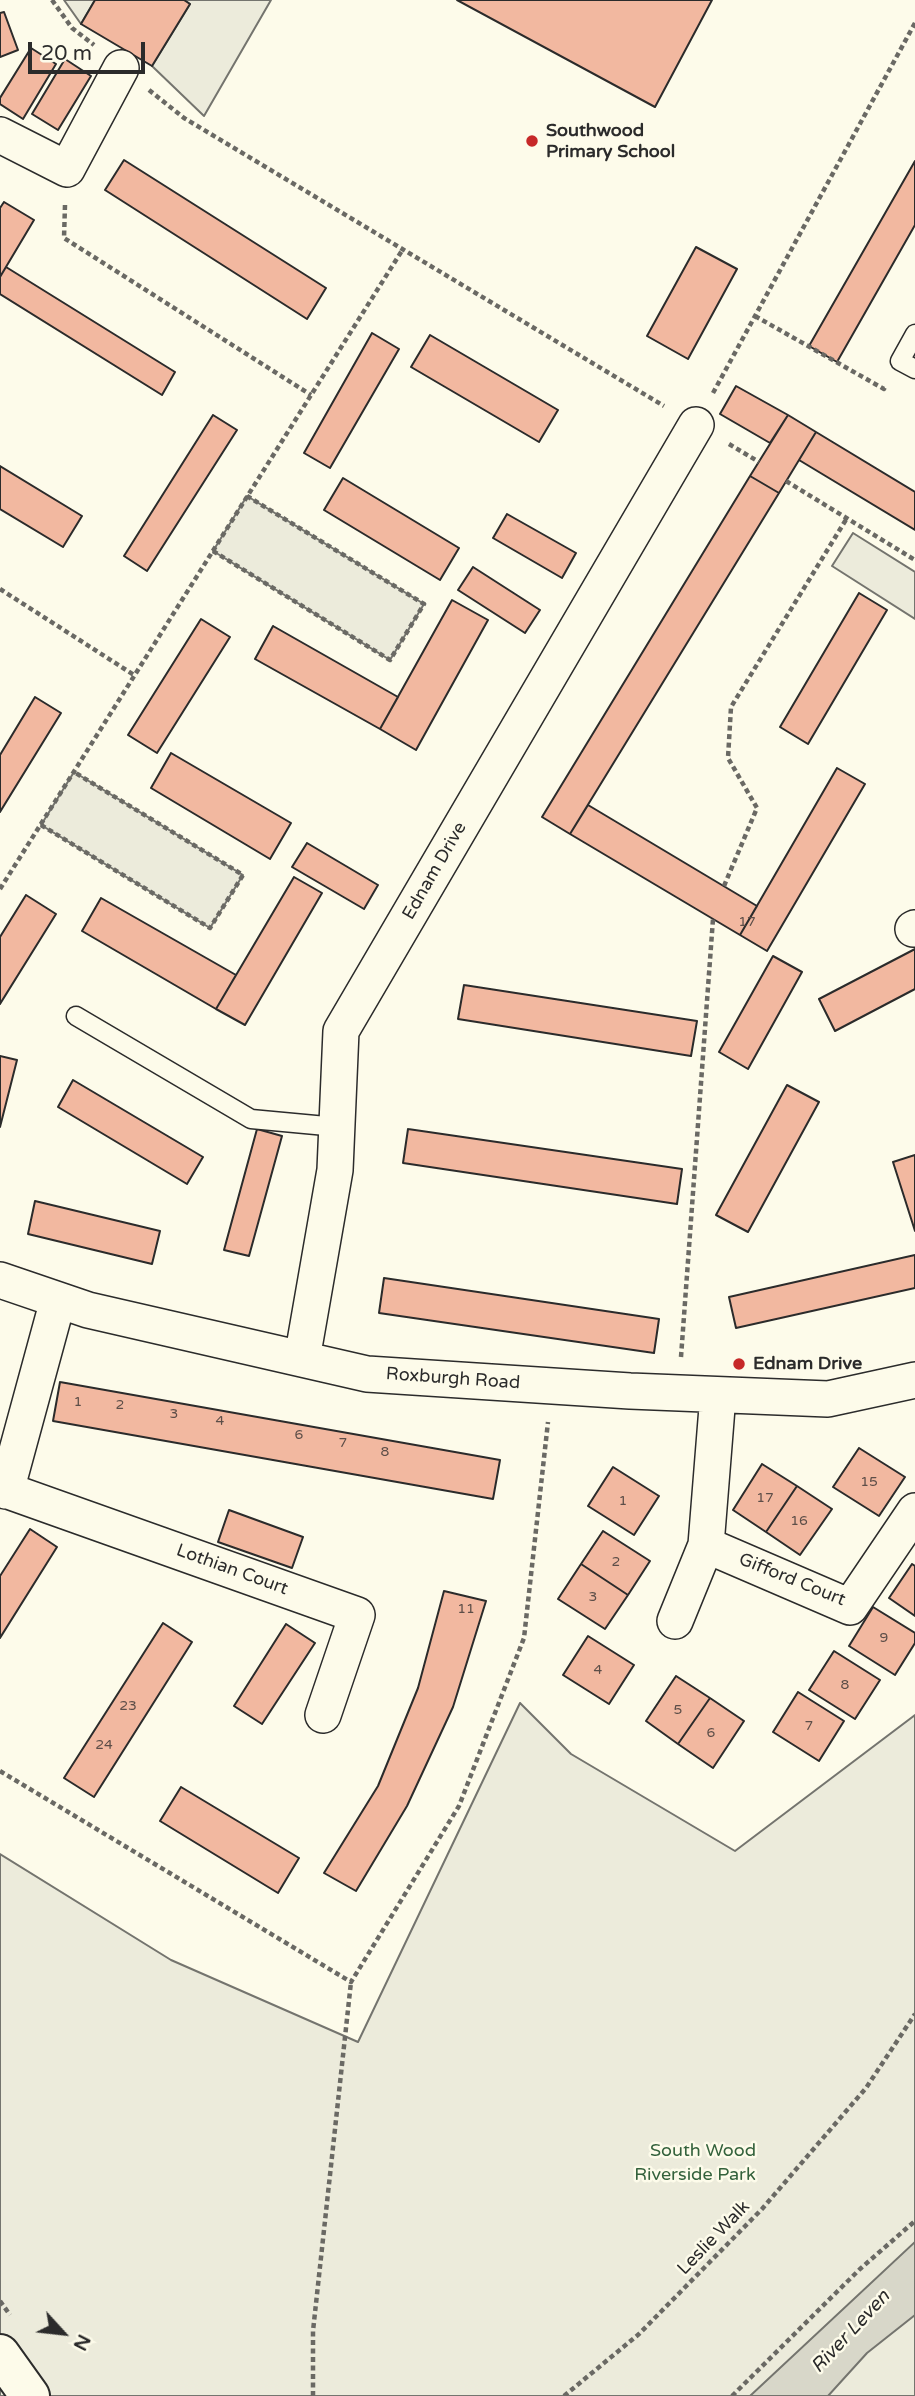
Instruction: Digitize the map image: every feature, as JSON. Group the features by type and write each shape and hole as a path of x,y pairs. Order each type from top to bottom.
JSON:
{"main road":[{"path":"0,2354 30,2396"}],"street":[{"path":"0,135 67,169 121,68"},
{"name":"Ednam Drive","path":"302,1359 335,1170 341,1031 696,425"},
{"name":"Roxburgh Road","path":"0,1280 88,1310 367,1374 828,1399 915,1380"},
{"name":"Lothian Court","path":"58,1300 3,1490 357,1615 323,1715"},
{"path":"675,1621 706,1545 718,1395"},
{"name":"Gifford Court","path":"706,1545 850,1607 915,1511"}],"lane":[{"path":"907,365 915,334"},
{"path":"76,1016 250,1119 337,1127"}],"path":[{"path":"52,0 72,28 184,118 696,425 915,23"},
{"path":"67,169 64,238 311,395"},
{"path":"0,889 403,249"},
{"path":"755,316 884,389 907,365"},
{"path":"786,481 915,560"},
{"path":"213,551 390,660 424,604 247,496"},
{"path":"724,886 757,807 728,758 731,707 847,518"},
{"path":"0,589 134,675"},
{"path":"41,825 210,928 230,896 243,875 74,772"},
{"path":"679,1393 713,919"},
{"path":"313,2396 313,2331 351,1982 459,1806 524,1637 552,1386"},
{"path":"0,1771 351,1982"},
{"name":"Leslie Walk","path":"564,2396 639,2334 762,2208 866,2088 915,2014"},
{"path":"732,2396 860,2269 915,2221"}],"green space":[{"path":"64,0 95,0 81,24"},
{"path":"184,0 271,0 204,116 152,66 190,4"},
{"path":"247,496 424,604 390,660 213,551"},
{"path":"853,533 915,572 915,619 832,566"},
{"path":"74,772 243,875 210,928 41,825"},
{"name":"South Wood","path":"520,1703 571,1754 735,1851 915,1715 915,2396 0,2396 0,1854 171,1960 358,2042"}],"water":[{"name":"River Leven","path":"915,2242 915,2315 867,2353 828,2396 750,2396"}],"building":[{"path":"95,0 184,0 190,4 152,66 81,24"},
{"path":"457,0 712,0 655,107"},
{"path":"4,12 18,50 0,57 0,13"},
{"path":"31,48 56,64 23,119 0,104 0,98"},
{"path":"65,59 91,76 58,130 32,114"},
{"path":"124,160 326,288 307,319 105,190"},
{"path":"915,161 915,225 837,362 809,346"},
{"path":"4,202 34,220 0,277 0,208"},
{"path":"696,247 737,269 688,359 647,336"},
{"path":"6,267 175,372 162,395 0,294 0,277"},
{"path":"372,333 399,349 330,468 304,453"},
{"path":"430,335 558,410 539,442 411,367"},
{"path":"736,386 788,415 770,443 720,414"},
{"path":"213,415 237,430 147,571 124,556"},
{"path":"788,415 816,432 779,493 750,476"},
{"path":"816,432 915,492 915,530 799,460"},
{"path":"0,466 82,516 63,547 0,509"},
{"path":"750,476 779,493 570,834 542,817"},
{"path":"343,478 459,548 440,580 324,510"},
{"path":"507,514 576,553 562,578 493,538"},
{"path":"473,567 540,610 525,633 458,590"},
{"path":"859,593 887,610 808,744 780,727"},
{"path":"452,600 488,620 416,750 380,729"},
{"path":"201,619 230,637 157,753 128,735"},
{"path":"273,626 398,697 380,729 255,659"},
{"path":"35,697 61,713 0,812 0,755"},
{"path":"171,753 291,823 270,859 151,788"},
{"path":"837,768 865,784 767,951 740,935"},
{"path":"588,805 757,906 740,935 570,834"},
{"path":"307,843 378,885 364,909 292,867"},
{"path":"294,877 322,893 245,1025 216,1009"},
{"path":"26,895 56,914 0,1004 0,937"},
{"path":"101,898 236,975 216,1009 82,931"},
{"path":"915,949 915,989 835,1031 819,999"},
{"path":"773,956 802,972 748,1069 719,1052"},
{"path":"464,985 697,1021 691,1056 458,1019"},
{"path":"0,1056 17,1060 0,1127"},
{"path":"73,1080 203,1157 187,1184 58,1107"},
{"path":"787,1085 819,1102 748,1232 716,1215"},
{"path":"257,1129 282,1136 249,1256 224,1250"},
{"path":"408,1129 682,1169 677,1204 403,1163"},
{"path":"915,1155 915,1231 893,1162"},
{"path":"35,1201 160,1231 152,1264 28,1234"},
{"path":"915,1255 915,1288 736,1328 729,1297"},
{"path":"384,1278 659,1319 654,1353 379,1313"},
{"path":"60,1382 500,1460 493,1499 53,1421"},
{"path":"859,1448 905,1477 879,1516 833,1487"},
{"path":"762,1464 797,1486 766,1532 733,1510"},
{"path":"613,1467 659,1496 634,1535 588,1506"},
{"path":"797,1486 832,1509 800,1555 766,1532"},
{"path":"229,1510 303,1537 292,1568 218,1542"},
{"path":"30,1529 57,1547 0,1638 0,1576"},
{"path":"603,1531 650,1561 628,1595 581,1564"},
{"path":"581,1564 628,1595 605,1629 558,1599"},
{"path":"912,1564 915,1566 915,1616 889,1598"},
{"path":"444,1591 486,1601 453,1707 407,1806 356,1891 324,1873 378,1786 418,1688"},
{"path":"873,1607 915,1633 915,1643 895,1675 849,1646"},
{"path":"163,1623 192,1642 94,1797 64,1778"},
{"path":"286,1624 315,1643 262,1724 234,1706"},
{"path":"588,1636 634,1665 609,1704 563,1675"},
{"path":"834,1651 880,1680 855,1719 809,1690"},
{"path":"676,1676 710,1698 678,1744 646,1721"},
{"path":"798,1692 844,1721 819,1761 773,1732"},
{"path":"710,1698 744,1721 713,1768 678,1744"},
{"path":"181,1787 299,1858 278,1893 160,1821"}],"place":[{"name":"Southwood Primary School","path":"532,141"},
{"name":"Ednam Drive","path":"739,1364"}],"park label":[{"name":"Riverside Park","path":"695,2175"}]}
